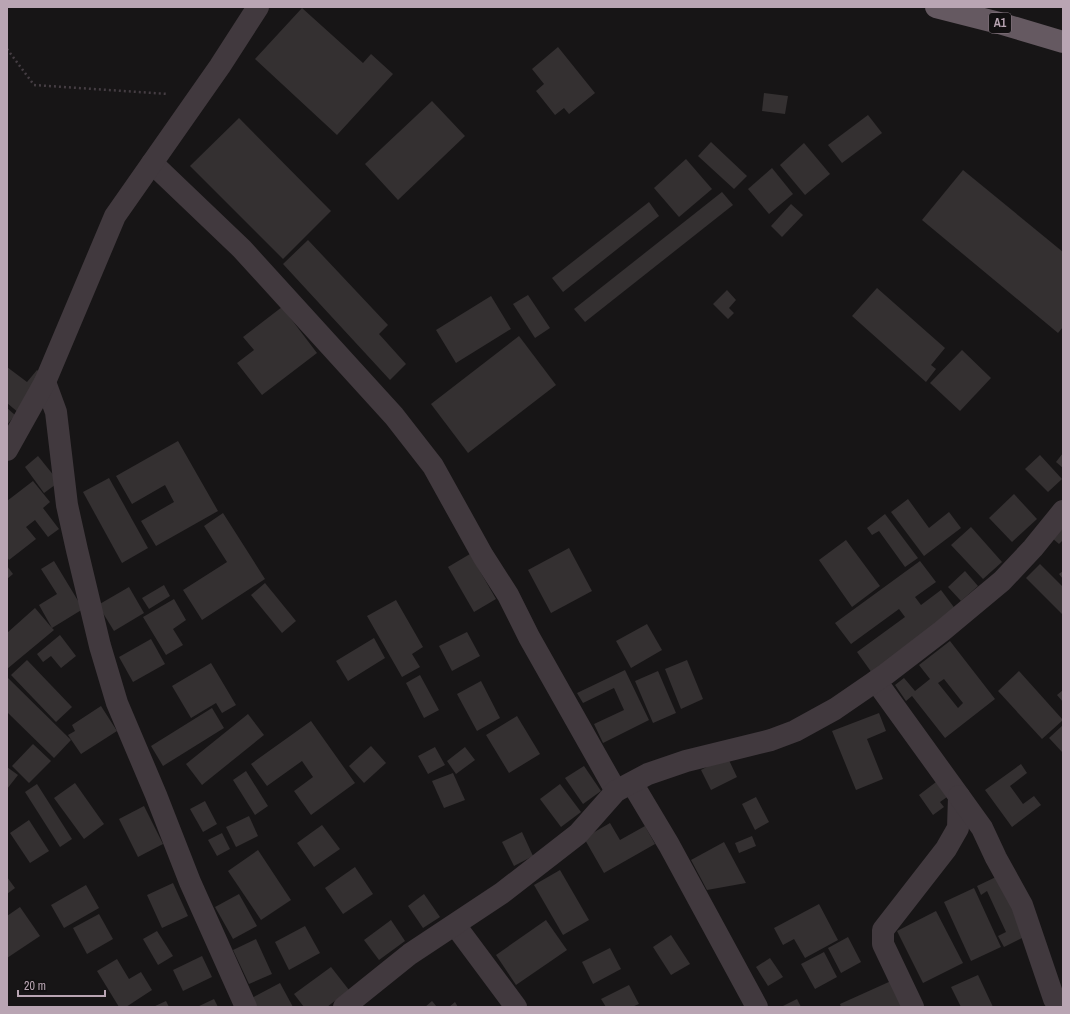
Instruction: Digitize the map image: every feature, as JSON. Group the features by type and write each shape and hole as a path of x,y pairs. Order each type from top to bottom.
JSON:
{"highway":[{"name":"A1","path":"936,7 999,23 1063,42"}],"street":[{"path":"7,450 45,382 115,216 200,96 258,7"},
{"path":"152,163 242,249 394,416 433,466 483,556 508,595 529,637 624,787 669,845 757,1007"},
{"path":"45,382 56,412 67,505 77,550 100,646 117,703 156,795 190,882 246,1007"},
{"path":"344,1007 410,954 502,893 578,834 624,787 648,774 686,760 770,740 795,731 835,709 876,681 942,631 1002,581 1033,548 1063,511"},
{"path":"876,681 982,828 996,858 1022,905 1054,999 1061,1007"},
{"path":"912,1007 883,944 883,930 946,848 958,828 959,796"},
{"path":"455,925 516,1007"}],"path":[{"path":"7,49 34,85 200,96"}],"building":[{"path":"302,8 363,63 371,54 393,74 337,135 255,59"},
{"path":"558,47 595,93 569,114 564,108 555,115 536,91 544,84 532,69"},
{"path":"764,93 788,96 785,114 762,111"},
{"path":"432,101 465,136 398,200 365,164"},
{"path":"868,115 882,133 842,163 828,145"},
{"path":"239,118 331,211 283,259 190,166"},
{"path":"711,142 747,176 734,189 698,156"},
{"path":"804,143 830,174 805,195 780,165"},
{"path":"686,159 712,189 679,217 654,188"},
{"path":"772,168 793,194 769,214 748,189"},
{"path":"963,170 1063,252 1063,327 1058,333 922,220"},
{"path":"722,192 733,205 585,322 574,309"},
{"path":"649,202 659,216 563,292 552,278"},
{"path":"791,204 803,215 782,237 771,226"},
{"path":"308,240 388,325 379,334 406,364 390,380 283,264"},
{"path":"877,288 945,348 931,365 936,369 926,382 852,316"},
{"path":"727,290 736,300 729,308 734,313 728,319 713,304"},
{"path":"528,295 550,328 535,338 513,304"},
{"path":"491,296 511,329 456,363 436,330"},
{"path":"282,307 317,353 262,395 237,363 254,350 243,337"},
{"path":"519,336 556,385 468,453 431,404"},
{"path":"962,350 991,378 960,411 930,383"},
{"path":"7,367 27,382 37,370 47,378 19,413 7,403"},
{"path":"7,408 15,415 7,425"},
{"path":"178,441 218,511 156,546 141,521 174,502 165,485 132,504 116,476"},
{"path":"1063,453 1063,468 1056,462"},
{"path":"1040,455 1062,479 1048,492 1025,469"},
{"path":"38,456 59,482 44,493 25,467"},
{"path":"109,478 148,548 122,563 83,492"},
{"path":"33,481 50,502 43,508 59,529 48,537 35,520 26,527 36,539 9,560 7,557 7,501"},
{"path":"1014,494 1037,519 1012,542 989,518"},
{"path":"908,499 929,528 949,512 961,528 924,556 891,512"},
{"path":"223,513 265,579 202,620 183,590 227,562 204,526"},
{"path":"885,514 918,558 905,567 879,531 872,535 867,528"},
{"path":"971,527 1002,562 983,579 951,545"},
{"path":"1063,527 1063,540 1059,544 1052,538"},
{"path":"846,540 880,586 852,607 819,560"},
{"path":"569,548 592,591 551,613 528,570"},
{"path":"470,554 496,599 474,612 448,567"},
{"path":"54,561 83,609 52,628 39,605 57,594 41,569"},
{"path":"920,561 936,582 915,597 921,605 941,590 956,610 872,673 857,652 905,617 899,609 851,644 835,623"},
{"path":"1040,564 1063,587 1063,615 1026,578"},
{"path":"7,566 13,574 7,579"},
{"path":"965,571 978,586 961,601 948,587"},
{"path":"1063,571 1063,579 1059,574"},
{"path":"265,583 296,621 282,633 251,595"},
{"path":"164,585 170,596 149,609 142,598"},
{"path":"129,587 144,613 114,631 98,605"},
{"path":"174,599 186,620 173,629 183,645 166,655 143,617"},
{"path":"396,600 423,647 412,654 420,667 402,677 367,616"},
{"path":"35,608 54,630 7,669 7,633"},
{"path":"647,624 662,650 631,668 616,641"},
{"path":"467,632 480,656 452,671 439,646"},
{"path":"60,635 76,656 61,668 51,656 43,662 37,654"},
{"path":"374,638 385,658 348,681 336,661"},
{"path":"151,639 165,664 133,682 119,657"},
{"path":"950,641 995,699 945,738 912,696 906,701 895,685 904,678 915,691 930,679 919,665","holes":["944,679 963,703 958,708 938,683"]},
{"path":"27,660 72,707 56,722 11,675"},
{"path":"687,660 703,699 681,709 665,669"},
{"path":"211,663 236,705 222,713 216,703 191,718 172,686"},
{"path":"625,670 649,720 603,743 594,724 624,710 614,688 583,703 577,693"},
{"path":"658,671 676,713 653,723 635,681"},
{"path":"1019,671 1063,720 1042,739 998,691"},
{"path":"420,675 439,710 424,718 406,683"},
{"path":"8,678 71,740 54,758 7,712"},
{"path":"481,681 500,718 477,731 457,694"},
{"path":"1063,690 1063,702 1057,695"},
{"path":"101,706 117,731 81,754 68,735 75,731 72,725"},
{"path":"212,708 224,728 163,766 151,746"},
{"path":"879,713 886,731 867,739 883,779 856,790 832,731"},
{"path":"248,714 264,735 202,785 186,764"},
{"path":"517,716 540,754 509,773 486,735"},
{"path":"311,721 355,783 311,815 294,791 313,777 302,761 267,786 251,764"},
{"path":"1063,725 1063,753 1049,738"},
{"path":"33,744 51,761 29,783 12,766"},
{"path":"371,746 386,763 364,783 349,766"},
{"path":"435,747 445,765 428,774 418,756"},
{"path":"465,747 475,760 456,774 447,761"},
{"path":"727,756 737,777 711,790 701,770"},
{"path":"1021,764 1027,773 1010,786 1023,804 1034,796 1041,805 1012,827 985,790"},
{"path":"584,766 601,791 583,804 565,778"},
{"path":"7,767 18,775 7,789"},
{"path":"246,771 268,806 255,815 233,780"},
{"path":"453,773 465,800 444,808 432,781"},
{"path":"936,782 947,797 940,802 944,807 933,815 919,795"},
{"path":"75,783 104,824 84,839 54,798"},
{"path":"37,784 72,839 60,847 25,792"},
{"path":"560,784 581,812 561,827 540,799"},
{"path":"756,797 769,822 755,830 742,804"},
{"path":"205,801 217,824 203,832 190,809"},
{"path":"144,806 163,844 138,857 119,819"},
{"path":"249,816 258,836 236,847 226,827"},
{"path":"29,820 49,851 30,863 10,833"},
{"path":"610,823 620,840 645,826 655,844 604,873 584,838"},
{"path":"322,825 340,849 314,867 297,843"},
{"path":"522,832 533,856 514,866 502,842"},
{"path":"222,833 230,849 217,856 208,840"},
{"path":"752,836 756,846 739,853 735,843"},
{"path":"724,842 746,883 707,890 691,860"},
{"path":"258,850 291,900 261,920 228,871"},
{"path":"355,867 373,894 343,914 325,888"},
{"path":"560,870 589,920 563,935 534,885"},
{"path":"998,876 1026,936 1004,947 998,936 1006,932 987,891 981,895 977,886"},
{"path":"7,877 15,888 7,894"},
{"path":"173,883 188,916 162,928 147,895"},
{"path":"86,885 99,908 64,928 51,905"},
{"path":"974,888 1001,947 971,961 944,902"},
{"path":"239,894 257,926 233,939 215,907"},
{"path":"424,894 440,917 423,928 408,906"},
{"path":"819,904 838,940 805,958 794,939 783,945 774,928"},
{"path":"20,907 40,936 7,958 7,916"},
{"path":"936,911 963,963 923,983 897,931"},
{"path":"99,914 113,939 87,954 73,928"},
{"path":"391,920 405,941 379,960 364,940"},
{"path":"546,920 567,950 516,985 496,955"},
{"path":"305,926 320,953 289,970 275,942"},
{"path":"157,931 173,956 158,965 143,939"},
{"path":"671,935 690,964 671,975 653,947"},
{"path":"848,937 861,962 841,973 828,948"},
{"path":"256,939 272,974 249,984 233,950"},
{"path":"610,948 621,969 593,984 582,962"},
{"path":"824,952 837,977 815,989 801,964"},
{"path":"202,956 212,977 183,991 173,970"},
{"path":"770,958 783,977 768,986 756,967"},
{"path":"117,959 129,979 141,972 152,990 126,1007 119,1007 97,971"},
{"path":"331,967 349,990 327,1007 304,1007 294,994"},
{"path":"978,975 993,1007 961,1007 951,987"},
{"path":"891,981 903,1007 841,1007 840,1004"},
{"path":"280,983 293,1007 255,1007 250,999"},
{"path":"629,985 639,1004 632,1007 606,1007 601,999"},
{"path":"214,999 218,1007 197,1007"},
{"path":"797,999 801,1007 781,1007"},
{"path":"166,1001 169,1007 153,1007"},
{"path":"432,1001 437,1007 425,1007"},
{"path":"455,1002 458,1007 449,1007"}]}
